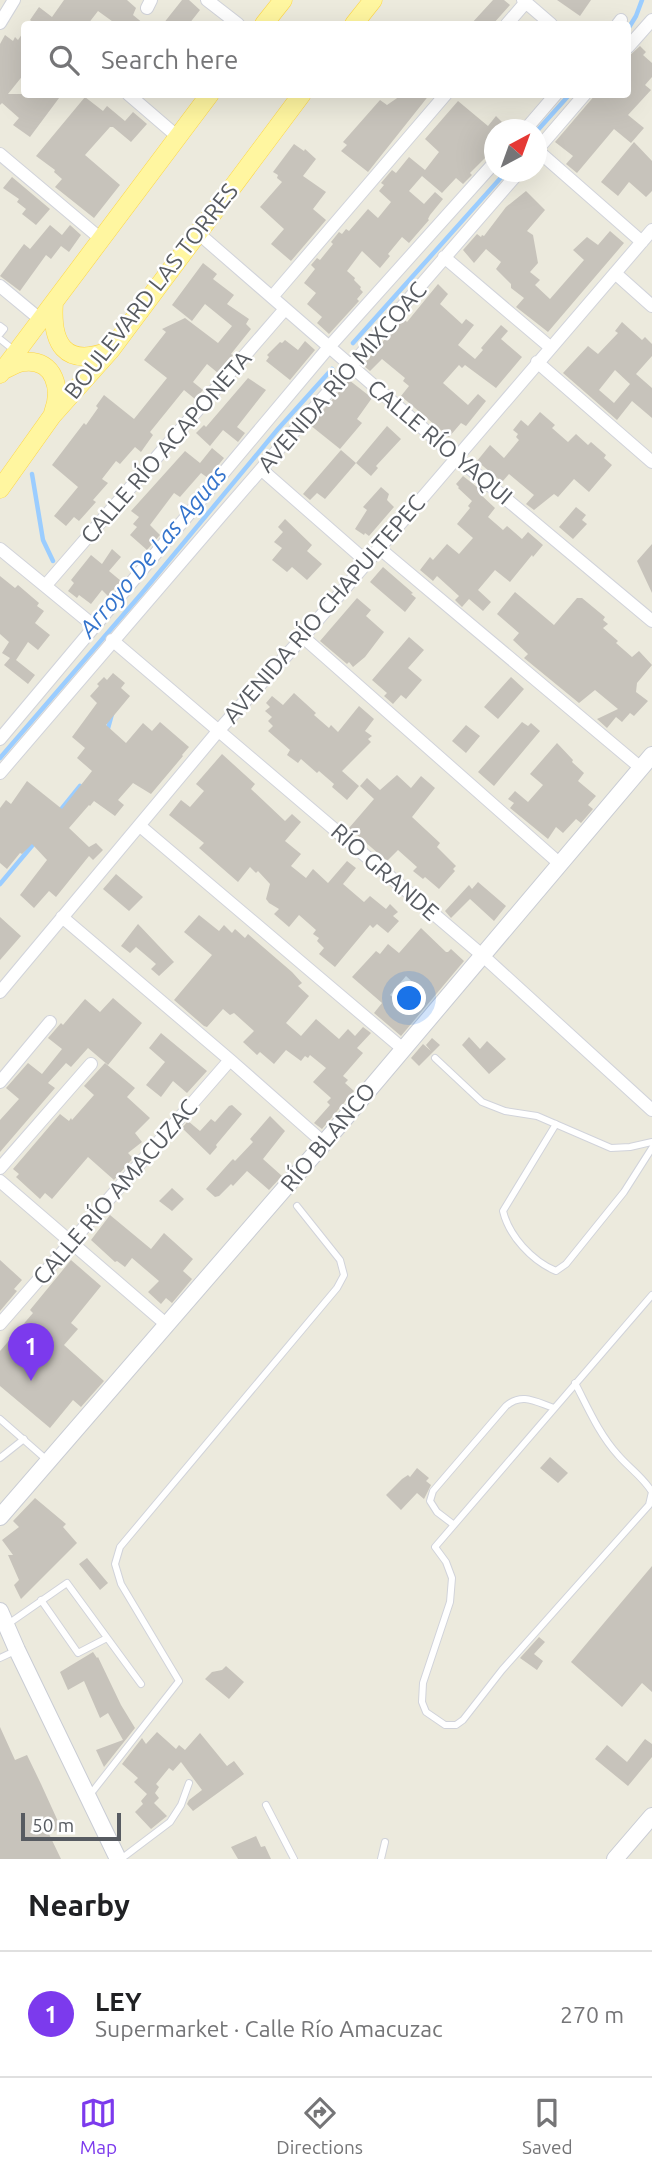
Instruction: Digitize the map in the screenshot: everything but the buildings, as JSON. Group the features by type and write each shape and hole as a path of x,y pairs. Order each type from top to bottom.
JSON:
{"main road":[{"path":"266,21 283,0"},
{"path":"357,21 373,0"},
{"path":"1,372 207,98"},
{"name":"BOULEVARD LAS TORRES","path":"0,489 52,416 110,351 299,98"},
{"path":"54,302 53,321 62,347 85,358 110,351"},
{"path":"1,372 25,362 45,367 58,386 58,400 52,416"}],"street":[{"path":"0,23 14,0"},
{"path":"207,0 234,21"},
{"path":"508,21 525,1 548,21"},
{"path":"631,44 650,28"},
{"path":"133,98 178,137"},
{"path":"272,297 443,98"},
{"path":"534,119 553,98"},
{"path":"547,139 582,98"},
{"path":"0,154 101,239"},
{"path":"547,160 642,242"},
{"name":"AVENIDA RÍO MIXCOAC","path":"0,739 329,347 484,175"},
{"name":"AVENIDA RÍO MIXCOAC","path":"0,773 112,640 510,182"},
{"name":"AVENIDA RÍO CHAPULTEPEC","path":"0,992 219,730 303,637 652,230"},
{"name":"CALLE RÍO YAQUI","path":"198,233 456,457 652,621"},
{"path":"444,257 550,347"},
{"path":"615,273 652,306"},
{"path":"0,286 41,320"},
{"name":"CALLE RÍO ACAPONETA","path":"46,585 285,309"},
{"path":"537,362 652,462"},
{"path":"262,470 367,562"},
{"path":"379,548 641,768"},
{"path":"0,549 94,626"},
{"path":"303,637 559,863"},
{"name":"RÍO GRANDE","path":"112,640 481,955 652,1110"},
{"name":"RÍO BLANCO","path":"0,1517 324,1143 652,755"},
{"path":"140,826 403,1049"},
{"path":"62,917 324,1143"},
{"path":"0,1082 50,1022"},
{"name":"CALLE RÍO AMACUZAC","path":"0,1324 230,1060"},
{"path":"0,1168 91,1064"},
{"path":"0,1181 167,1325"},
{"path":"3,1618 88,1798 120,1859"},
{"path":"615,1859 652,1816"}],"lane":[{"path":"0,326 4,329 0,337 17,352"},
{"path":"435,1058 482,1102 505,1111 537,1115 611,1148 652,1142"},
{"path":"556,1124 503,1211 507,1227 541,1265 556,1271 566,1264 624,1192 652,1148"},
{"path":"88,1798 179,1681 121,1584 114,1564 120,1547 337,1288 344,1275 340,1260 297,1206"},
{"path":"575,1383 601,1432 618,1456 652,1492 649,1505 502,1670 463,1720 456,1725 445,1725 426,1712 422,1702 423,1683 450,1602 452,1578 446,1562 435,1547 575,1383 652,1295"},
{"path":"454,1525 437,1512 430,1502 433,1491 449,1472 514,1399 523,1398 554,1408"},
{"path":"0,1419 48,1461"},
{"path":"0,1458 24,1440"},
{"path":"3,1618 41,1600 67,1583 141,1684"},
{"path":"41,1600 78,1653 107,1638"},
{"path":"0,1658 17,1650"},
{"path":"120,1859 170,1822 181,1805 189,1783"},
{"path":"266,1805 294,1859"},
{"path":"381,1859 385,1842"}],"waterway":[{"name":"Arroyo De Las Aguas","path":"631,24 642,0"},
{"name":"Arroyo De Las Aguas","path":"547,120 566,98"},
{"name":"Arroyo De Las Aguas","path":"353,343 497,182"},
{"name":"Arroyo De Las Aguas","path":"0,758 278,429 332,369"},
{"path":"32,474 43,540 53,561"},
{"path":"107,732 112,714"},
{"path":"59,812 80,786"},
{"path":"0,884 36,841"}],"place":[{"name":"LEY","path":"31,1381"}]}
